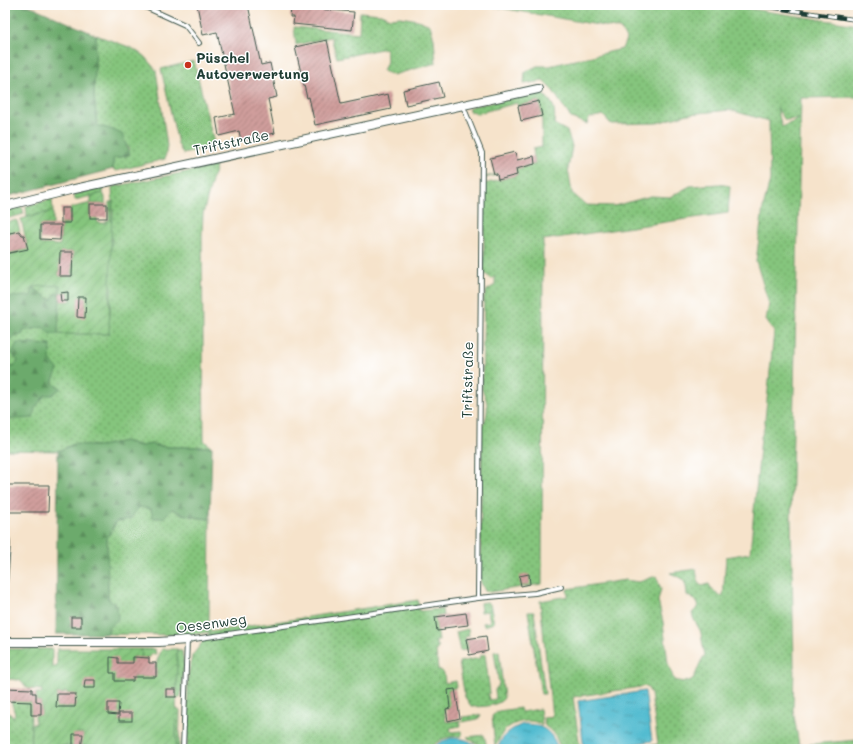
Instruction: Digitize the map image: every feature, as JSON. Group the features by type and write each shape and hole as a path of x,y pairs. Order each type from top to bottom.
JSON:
{"street":[{"name":"Triftstraße","path":"5,206 78,188 538,89"},
{"name":"Oesenweg","path":"5,642 159,642 187,640"}],"lane":[{"path":"141,5 185,25 199,43"},
{"name":"Triftstraße","path":"463,106 482,153 478,598"},
{"path":"5,523 8,544 5,583"},
{"path":"478,598 535,593 561,587"},
{"name":"Oesenweg","path":"187,640 478,598"},
{"path":"183,749 187,640"}],"green space":[{"path":"5,5 28,5 96,35 94,96 97,125 122,134 129,155 113,159 113,169 5,197"},
{"path":"484,5 724,5 858,25 858,97 801,98 791,517 794,665 793,710 799,745 858,740 858,749 627,749 658,744 651,694 647,686 573,697 580,749 561,749 554,733 545,726 543,718 552,717 540,601 568,596 567,589 625,580 639,582 656,576 661,589 658,601 663,622 668,663 674,680 682,682 688,681 695,676 705,655 701,633 692,613 699,606 696,601 687,595 685,583 670,573 696,569 698,583 702,586 709,584 711,589 723,597 726,557 750,553 761,437 764,429 774,332 766,320 769,304 756,261 763,208 770,180 769,121 730,110 688,114 657,123 611,124 603,115 589,118 587,124 571,118 553,91 543,81 524,84 525,72 537,66 549,66 622,49 626,39 621,29","holes":["777,108 785,120 799,119 782,127"]},
{"path":"360,12 381,14 390,18 400,17 418,20 430,25 434,39 436,63 393,75 383,71 387,61 386,48 337,58 331,37 296,45 294,27 359,33"},
{"path":"96,35 132,48 144,56 156,70 167,146 165,159 116,171 113,169 112,159 129,155 129,148 113,130 97,126 94,96"},
{"path":"194,61 215,147 183,154 178,144 161,69"},
{"path":"540,93 551,102 553,106 555,114 554,124 567,131 572,146 568,169 572,193 586,205 614,206 651,196 670,197 690,186 719,184 730,186 728,213 543,240 542,584 490,592 485,591 480,580 482,426 487,413 486,399 482,390 484,298 487,290 495,285 495,276 492,279 484,273 484,184 517,175 516,171 484,178 535,164 533,149 542,147 542,116 539,101 518,106 517,103 475,114 474,111 470,112 469,109 473,106"},
{"path":"216,166 203,214 202,234 204,441 212,447 168,447 151,444 142,446 124,441 101,446 74,444 58,451 5,450 5,420 21,416 33,408 43,397 52,383 12,353 18,361 14,367 5,366 5,341 22,334 22,331 43,327 50,334 109,334 107,323 110,314 111,288 107,279 112,239 110,223 113,215 112,187"},
{"path":"102,188 103,193 75,200 74,194"},
{"path":"103,193 105,197 105,204 90,204 90,217 97,218 98,223 106,223 106,221 109,220 109,202 112,202 109,334 58,334 60,298 61,301 71,301 71,298 68,297 68,292 60,293 60,285 32,287 31,296 5,297 5,254 28,249 21,219 53,211 53,225 40,225 40,244 60,245 61,223 70,223 70,208 91,203 91,196","holes":["60,252 73,252 72,276 59,276"]},
{"path":"52,199 53,211 27,217 26,206"},
{"path":"22,207 24,214 5,219 5,211"},
{"path":"17,220 20,232 5,233 5,223"},
{"path":"60,285 60,293 56,293 51,300 32,287"},
{"path":"32,287 51,300 56,293 60,293 58,334 50,334 43,327 23,331 23,334 5,341 5,297 30,296"},
{"path":"17,343 51,345 50,360 58,369 52,383 61,388 52,395 45,395 35,408 33,418 5,420 5,366 14,367 18,361 12,353"},
{"path":"124,441 142,446 151,444 168,447 212,447 210,519 190,516 172,509 163,518 153,518 151,509 139,507 130,519 117,521 107,538 108,599 117,606 118,619 108,628 108,634 56,634 58,451 74,444 101,446"},
{"path":"139,507 172,509 182,514 210,519 209,619 211,632 418,600 419,611 442,609 443,616 435,617 439,640 436,641 436,646 439,646 436,651 438,669 444,673 445,683 456,681 457,687 448,690 452,708 444,709 446,722 460,720 460,726 450,728 451,732 461,731 462,736 444,738 430,749 187,749 188,677 192,656 210,632 188,635 108,634 108,628 117,606 108,599 107,538 117,521 130,519"},
{"path":"487,602 490,604 494,623 484,626 483,623 490,622 488,611 481,612 480,603"},
{"path":"528,612 534,612 545,694 541,694"},
{"path":"468,629 469,636 465,637 468,649 460,651 456,632"},
{"path":"5,649 52,649 52,667 57,667 57,649 142,649 141,658 133,657 127,681 132,681 133,677 156,677 156,663 162,649 177,649 176,749 121,749 121,747 82,746 83,734 76,734 76,746 31,745 31,724 35,724 35,715 41,715 41,702 36,701 36,693 42,693 42,690 29,689 19,680 7,679 5,675 10,675 10,667 5,667","holes":["64,692 67,692 68,694 75,694 75,707 57,707 57,694 64,694"]},
{"path":"142,649 155,649 156,654 152,654 149,658 141,658"},
{"path":"177,649 182,651 184,664 180,698 176,698"},
{"path":"499,651 504,698 502,701 494,705 479,707 471,706 465,697 459,662 480,658 481,655 485,654 490,693 488,694 489,700 496,699 495,690 499,684 494,652"},
{"path":"11,701 31,702 31,745 73,746 73,749 5,749 6,713 10,713 13,717 15,714"},
{"path":"176,708 180,711 179,749 176,749"},
{"path":"520,708 521,712 540,709 542,725 532,721 516,723 503,732 495,746 492,716 498,711"},
{"path":"481,715 478,719 462,722 463,717"},
{"path":"484,735 487,747 483,748 467,737"},
{"path":"81,746 106,747 106,749 81,749"}],"water":[{"path":"645,691 652,741 602,749 584,749 578,701"},
{"path":"523,724 541,727 553,738 558,749 498,749 501,740 507,733"},
{"path":"451,738 466,740 473,743 479,749 432,749 440,742"}],"building":[{"path":"197,5 248,5 261,65 270,63 277,97 268,99 275,133 241,141 239,131 219,136 216,118 235,114 217,32 203,35"},
{"path":"291,8 354,12 352,30 293,24 294,17 290,17"},
{"path":"327,40 341,104 388,94 391,109 315,125 295,47"},
{"path":"439,82 443,97 406,105 403,90"},
{"path":"539,101 542,116 521,121 518,106"},
{"path":"515,152 517,160 534,156 535,164 516,169 517,175 498,180 497,174 494,174 490,158"},
{"path":"90,204 107,204 107,218 90,218"},
{"path":"61,208 70,208 70,223 61,223"},
{"path":"40,225 61,225 60,240 40,239"},
{"path":"19,231 22,235 24,235 28,249 5,254 5,234"},
{"path":"60,252 73,252 72,276 59,276"},
{"path":"68,292 68,301 61,301 60,293"},
{"path":"78,297 86,297 85,318 77,317"},
{"path":"5,485 49,485 48,512 5,512"},
{"path":"529,574 530,584 521,586 519,576"},
{"path":"466,613 468,625 444,628 445,630 437,631 435,617"},
{"path":"71,617 81,617 81,627 71,627"},
{"path":"486,636 488,651 469,655 466,639"},
{"path":"110,657 118,658 118,663 133,663 133,657 149,658 149,663 156,663 156,677 133,677 133,681 115,681 115,673 110,673"},
{"path":"85,680 95,680 95,688 84,688"},
{"path":"5,688 32,689 32,693 36,693 36,701 41,702 41,715 31,715 31,702 5,701"},
{"path":"166,689 176,689 176,697 166,697"},
{"path":"455,689 460,718 448,721 446,709 450,708 448,690"},
{"path":"57,694 76,694 75,707 56,707"},
{"path":"108,703 119,703 118,715 108,714"},
{"path":"119,713 132,713 132,721 119,721"},
{"path":"73,734 83,734 81,749 73,749"}],"railway":[{"path":"756,5 858,20"}],"place":[{"name":"Püschel Autoverwertung","path":"188,65"}]}
